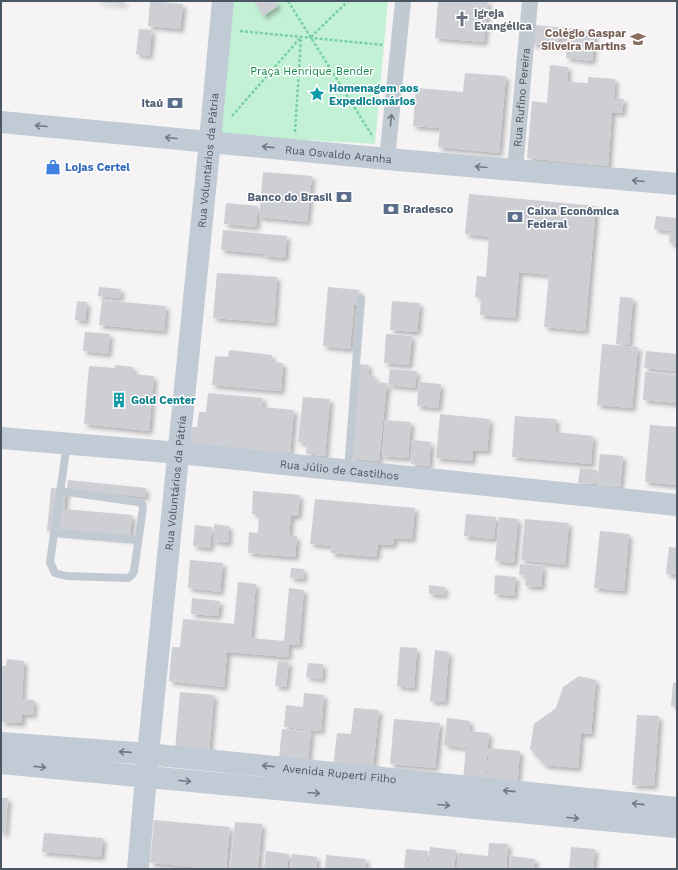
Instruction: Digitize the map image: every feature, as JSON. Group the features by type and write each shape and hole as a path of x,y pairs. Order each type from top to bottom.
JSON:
{"main road":[{"name":"Rua Voluntários da Pátria","path":"138,869 148,754 223,1"},
{"name":"Rua Osvaldo Aranha","path":"1,122 387,159 677,184"},
{"name":"Rua Júlio de Castilhos","path":"1,438 179,453 677,505"},
{"name":"Avenida Ruperti Filho","path":"1,743 148,754 677,808"},
{"name":"Avenida Ruperti Filho","path":"1,763 146,778 677,827"}],"street":[{"path":"387,159 403,1"},
{"name":"Rua Rufino Pereira","path":"515,170 530,1"}],"lane":[{"path":"348,471 362,299"},
{"path":"60,491 138,502 142,504 143,508 134,571 132,575 128,578 66,576 55,572 50,562 60,491 67,444"},
{"path":"54,533 138,540"}],"path":[{"path":"288,1 387,159"},
{"path":"311,38 348,1"},
{"path":"220,29 398,46"},
{"path":"230,118 302,37"},
{"path":"295,150 296,103 302,37"}],"green space":[{"name":"Praça Henrique Bender","path":"231,1 388,1 375,144 219,135"}],"building":[{"path":"124,1 124,4 96,2"},
{"path":"150,1 183,4 180,29 148,26"},
{"path":"254,1 275,1 278,6 263,16"},
{"name":"Igreja Evangélica","path":"438,1 488,1 484,42 435,38"},
{"path":"534,25 595,31 592,61 566,58 568,38 559,37 558,47 532,44"},
{"path":"139,29 152,30 149,56 136,54"},
{"path":"550,65 568,67 567,82 588,83 588,77 615,79 614,98 624,99 622,113 612,112 608,166 527,158 532,101 547,103"},
{"path":"465,73 506,76 499,153 438,147 440,128 413,126 416,88 463,92"},
{"path":"263,172 312,176 307,222 259,217"},
{"path":"469,194 596,206 585,331 544,327 549,275 519,272 515,318 480,315 481,298 475,297 477,276 486,277 489,237 465,234"},
{"path":"226,203 258,206 256,227 224,224"},
{"path":"656,216 677,218 677,244 669,243 670,231 654,229"},
{"path":"223,230 287,236 285,258 264,256 264,254 221,250"},
{"path":"217,273 277,277 274,323 213,318"},
{"path":"99,287 121,289 120,298 98,296"},
{"path":"328,287 359,290 358,305 354,305 350,349 323,346"},
{"path":"620,297 633,298 629,345 616,344"},
{"path":"102,300 166,306 164,331 99,325"},
{"path":"77,301 87,302 85,321 75,320"},
{"path":"392,301 420,303 417,332 390,330"},
{"path":"85,332 110,334 108,354 83,351"},
{"path":"386,334 412,336 409,365 384,363"},
{"path":"602,344 638,347 632,408 597,405"},
{"path":"229,350 272,355 271,362 283,363 281,391 212,385 215,356 228,357"},
{"path":"646,351 677,354 677,371 644,368"},
{"path":"359,364 369,365 368,375 375,376 374,382 387,383 379,461 350,458"},
{"name":"Gold Center","path":"115,365 133,367 133,374 154,376 149,431 84,424 89,366 115,368"},
{"path":"390,369 417,371 415,388 388,385"},
{"path":"645,372 677,375 677,403 643,400"},
{"path":"419,382 441,384 438,408 417,406"},
{"path":"208,393 263,398 262,407 294,410 290,453 189,444 191,427 197,427 199,412 206,412"},
{"path":"303,397 330,399 325,456 306,454 307,443 298,442"},
{"path":"440,414 490,419 487,451 473,450 472,461 436,458"},
{"path":"515,416 556,419 555,432 593,436 591,464 512,457"},
{"path":"385,420 411,422 408,458 382,456"},
{"path":"650,425 677,427 677,485 645,482"},
{"path":"413,440 431,442 429,466 411,464"},
{"path":"600,454 623,456 620,487 597,485"},
{"path":"580,468 597,470 596,484 578,483"},
{"path":"68,480 146,488 145,497 67,489"},
{"path":"51,488 66,489 64,509 132,515 130,539 47,531"},
{"path":"253,491 300,495 298,516 291,516 289,536 297,536 295,557 248,553 249,532 258,533 259,514 252,514"},
{"path":"315,499 415,508 412,539 394,538 393,545 378,544 376,557 331,553 332,546 310,544"},
{"path":"466,514 496,517 494,539 464,536"},
{"path":"499,517 518,519 514,563 495,561"},
{"path":"525,519 569,523 565,565 521,560"},
{"path":"214,524 229,526 228,543 213,541"},
{"path":"195,525 212,527 210,548 193,546"},
{"path":"600,531 629,534 624,591 594,588"},
{"path":"669,547 677,548 677,575 666,574"},
{"path":"190,560 223,563 220,592 188,588"},
{"path":"520,564 543,566 541,587 525,586 526,576 519,575"},
{"path":"291,568 304,569 303,579 290,578"},
{"path":"495,575 516,577 514,596 494,594"},
{"path":"238,582 256,584 251,638 284,641 289,588 304,590 299,645 289,644 288,657 227,652 224,687 169,681 172,647 180,647 183,619 234,624"},
{"path":"429,585 445,587 444,595 429,594"},
{"path":"192,598 220,601 218,616 191,614"},
{"path":"400,647 417,648 414,688 397,686"},
{"path":"435,650 449,652 445,702 430,701"},
{"path":"7,659 24,661 22,699 34,700 33,715 22,714 22,723 1,722 2,666 6,666"},
{"path":"278,661 289,662 286,687 275,686"},
{"path":"308,663 323,664 322,679 306,677"},
{"path":"579,676 596,680 591,734 581,733 578,768 544,765 530,749 534,724 556,708 563,687"},
{"path":"673,683 677,683 677,706 671,706"},
{"path":"180,692 214,695 209,754 175,750"},
{"path":"304,693 324,695 321,731 284,727 286,705 303,707"},
{"path":"354,708 379,710 372,776 333,768 337,733 351,734"},
{"path":"637,715 659,716 654,786 632,785"},
{"path":"447,718 470,721 469,731 489,733 485,782 463,780 466,748 444,745"},
{"path":"394,719 440,723 435,768 390,764"},
{"path":"282,729 311,731 308,761 279,758"},
{"path":"489,748 520,751 517,787 486,784"},
{"path":"1,798 8,798 5,833 1,833"},
{"path":"154,820 230,827 226,869 150,863"},
{"path":"235,822 262,824 258,869 230,869"},
{"path":"44,833 103,838 101,857 42,852"},
{"path":"489,843 508,844 506,869 457,869 459,853 488,856"},
{"path":"430,847 456,850 454,869 427,869"},
{"path":"571,847 595,849 593,869 569,869"},
{"path":"406,849 428,851 426,869 404,869"},
{"path":"266,851 289,854 287,869 264,869"},
{"path":"292,854 317,857 316,869 290,869"},
{"path":"326,855 366,859 365,869 325,869"},
{"path":"511,856 535,859 534,869 510,869"}],"place":[{"name":"Igreja Evangélica","path":"462,19"},
{"name":"Colégio Gaspar Silveira Martins","path":"638,39"},
{"name":"Homenagem aos Expedicionários","path":"317,94"},
{"name":"Itaú","path":"175,103"},
{"name":"Lojas Certel","path":"53,167"},
{"name":"Banco do Brasil","path":"344,197"},
{"name":"Bradesco","path":"391,209"},
{"name":"Caixa Econômica Federal","path":"515,217"},
{"name":"Gold Center","path":"119,400"}]}
